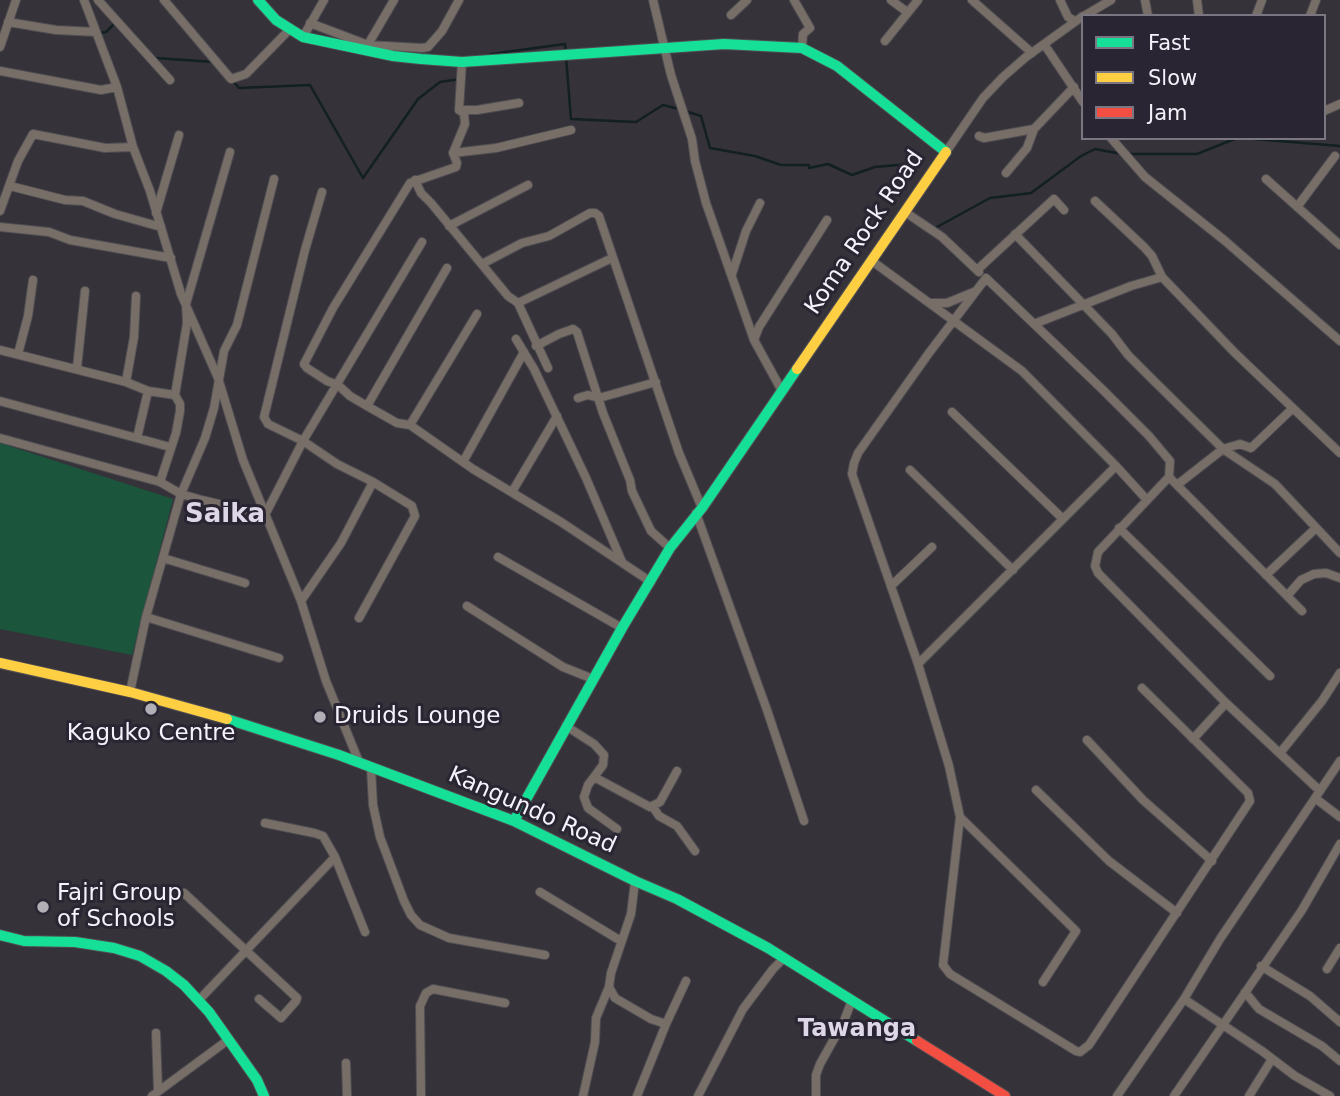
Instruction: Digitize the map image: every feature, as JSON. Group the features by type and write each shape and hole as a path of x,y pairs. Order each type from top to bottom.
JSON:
{"main road":[{"name":"Koma Rock Road","path":"258,0 276,20 303,37 366,48 393,56 462,62 572,53 754,44 802,48 837,66 946,152 782,391 670,548 514,821"},
{"name":"Kangundo Road","path":"0,663 130,692 236,722 359,762 514,821 677,899 784,958 1005,1096"},
{"path":"0,935 24,941 75,942 127,951 166,971 199,1000 257,1080 264,1096"}],"street":[{"path":"0,47 16,0"},
{"path":"84,0 117,87 133,147 178,286 218,379 243,460 301,601 326,681 359,762"},
{"path":"98,0 170,80"},
{"path":"164,0 232,79 246,74 289,30"},
{"path":"303,37 324,0"},
{"path":"366,48 394,0"},
{"path":"310,23 366,48 422,48 428,47 442,31 459,0"},
{"path":"653,0 692,139 700,182 754,340 782,391"},
{"path":"731,15 747,0"},
{"path":"794,0 810,28 803,34 802,48"},
{"path":"891,0 907,12"},
{"path":"886,41 918,0"},
{"path":"970,0 1032,52"},
{"path":"1060,0 1068,17 1081,18"},
{"path":"1095,12 1111,0"},
{"path":"946,152 983,98 1003,77 1032,52 1081,18"},
{"path":"8,22 57,30 96,32"},
{"path":"1044,44 1081,99"},
{"path":"459,110 462,62"},
{"path":"0,71 101,89 117,87"},
{"path":"1006,173 1027,148 1034,129 1074,87"},
{"path":"459,110 519,103"},
{"path":"459,110 464,113 465,124 453,153 457,163 455,168 410,183 354,272 304,364 397,423 410,425 651,582"},
{"path":"979,136 984,138 1034,129"},
{"path":"453,153 496,148 571,130"},
{"path":"0,211 18,161 33,134 105,148 133,147"},
{"path":"156,213 179,135"},
{"path":"1113,140 1145,177 1224,240 1340,341"},
{"path":"160,482 176,433 180,411 175,395 187,323 186,304 230,152"},
{"path":"1297,207 1335,156"},
{"path":"1266,179 1340,245"},
{"path":"130,692 146,617 181,494 205,438 214,408 225,351 237,325 274,180"},
{"path":"415,180 421,193 508,296 518,303 548,368"},
{"path":"449,226 528,185"},
{"path":"10,186 65,200 83,201 115,214 161,227"},
{"path":"322,192 264,417 268,424 303,441 337,464 412,506 415,516 359,618"},
{"path":"977,270 1054,199 1064,210"},
{"path":"1095,201 1144,247 1152,256 1162,277 1235,353 1340,453"},
{"path":"732,274 746,231 760,203"},
{"path":"905,212 942,237 986,278 1150,436 1170,461 1169,477 1098,552 1095,566 1098,573 1226,703 1280,753 1340,817"},
{"path":"482,264 522,243 549,236 593,213 599,216 804,821"},
{"path":"754,340 759,327 827,220"},
{"path":"0,227 49,232 70,240 171,258"},
{"path":"1016,234 1151,378 1223,449 1275,484 1340,553"},
{"path":"265,515 303,441 422,242"},
{"path":"518,303 612,258"},
{"path":"872,261 1022,371 1147,500"},
{"path":"368,406 447,268"},
{"path":"1034,324 1131,286 1162,277"},
{"path":"986,278 869,438 852,468 867,522 918,664 960,817 943,965 950,974 1070,1049 1080,1052 1089,1045 1212,862 1248,806 1250,798 1142,688"},
{"path":"18,354 28,316 33,280"},
{"path":"76,368 85,291"},
{"path":"929,303 947,303 974,292"},
{"path":"127,382 134,337 136,296"},
{"path":"410,425 477,314"},
{"path":"536,346 559,334 576,330 608,428 637,502 651,531 670,548"},
{"path":"516,339 586,478 622,562"},
{"path":"0,350 127,382 148,391 175,395"},
{"path":"463,462 524,352"},
{"path":"578,398 588,395 599,397 656,382"},
{"path":"137,438 148,391"},
{"path":"0,401 170,447"},
{"path":"1177,485 1223,449 1240,444 1251,448 1293,408"},
{"path":"952,412 1062,518"},
{"path":"512,492 556,416"},
{"path":"0,438 160,482 181,494 265,515"},
{"path":"918,664 1115,466"},
{"path":"910,470 1013,569"},
{"path":"1169,477 1301,611"},
{"path":"301,601 341,543 373,482"},
{"path":"1119,528 1270,676"},
{"path":"1266,575 1316,528"},
{"path":"891,586 932,547"},
{"path":"498,556 622,628"},
{"path":"163,558 245,583"},
{"path":"1287,596 1301,580 1314,574 1326,573 1340,578"},
{"path":"467,606 563,667 593,679"},
{"path":"146,617 279,658"},
{"path":"1280,753 1322,701 1340,673"},
{"path":"1193,739 1226,703"},
{"path":"566,726 594,744 604,755 605,760 585,791 585,803 607,824 617,829"},
{"path":"1087,740 1143,800 1212,862"},
{"path":"1117,1096 1340,761"},
{"path":"371,768 373,805 380,837 404,901 420,925 449,938 545,955"},
{"path":"653,807 660,802 677,771"},
{"path":"594,777 653,807 659,816 677,826 695,851"},
{"path":"1036,790 1101,854 1177,913"},
{"path":"960,817 1076,931 1043,982"},
{"path":"265,823 323,836 335,857 365,932"},
{"path":"1174,1096 1302,910 1336,858 1340,844"},
{"path":"199,1000 335,857"},
{"path":"583,1096 596,1018 609,987 631,914 635,881"},
{"path":"540,892 621,941"},
{"path":"184,893 297,998 281,1018 259,999"},
{"path":"1327,969 1340,948"},
{"path":"698,1096 743,1009 784,958"},
{"path":"1261,966 1310,996 1340,1022"},
{"path":"637,1096 685,981"},
{"path":"609,987 615,998 651,1019 666,1024"},
{"path":"421,1096 420,1006 426,993 433,989 505,1003"},
{"path":"1245,992 1259,1009 1322,1046 1340,1061"},
{"path":"1184,999 1295,1076 1331,1096"},
{"path":"816,1096 816,1076 820,1064 844,1021 852,1000"},
{"path":"155,1094 156,1033"},
{"path":"155,1094 228,1040"},
{"path":"1249,1096 1272,1059"},
{"path":"346,1063 347,1096"}],"green space":[{"path":"0,443 173,499 132,655 0,629"}],"waterway":[{"path":"97,33 106,32 115,23"},
{"path":"486,57 491,54 565,44 566,51"},
{"path":"566,57 571,119 636,122 663,105 679,109"},
{"path":"155,58 214,62"},
{"path":"233,81 239,88 310,85 363,178 418,99 440,82 460,79"},
{"path":"685,111 701,116 710,148 755,156 781,165 809,165 809,168 828,164 852,175 875,167 909,164"},
{"path":"1128,154 1197,154 1232,140"},
{"path":"1266,140 1340,146"},
{"path":"937,227 990,198 1031,193 1081,156 1095,149 1122,154"}],"traffic: fast":[{"path":"258,0 276,20 303,37 393,56 421,59 462,62 724,44 802,48 837,66 946,152"},
{"path":"514,821 670,548 702,508 797,369"},
{"path":"227,719 339,755 514,821 677,899 768,948 917,1041"},
{"path":"0,935 24,941 75,942 114,948 140,956 166,971 184,985 209,1012 257,1080 264,1096"}],"traffic: slow":[{"path":"797,369 946,152"},
{"path":"0,663 130,692 227,719"}],"traffic: jam":[{"path":"917,1041 1005,1096"}],"place":[{"name":"Kaguko Centre","path":"151,709"},
{"name":"Druids Lounge","path":"320,717"},
{"name":"Fajri Group of Schools","path":"43,907"}],"district":[{"name":"Saika","path":"225,515"},
{"name":"Tawanga","path":"857,1030"}]}
